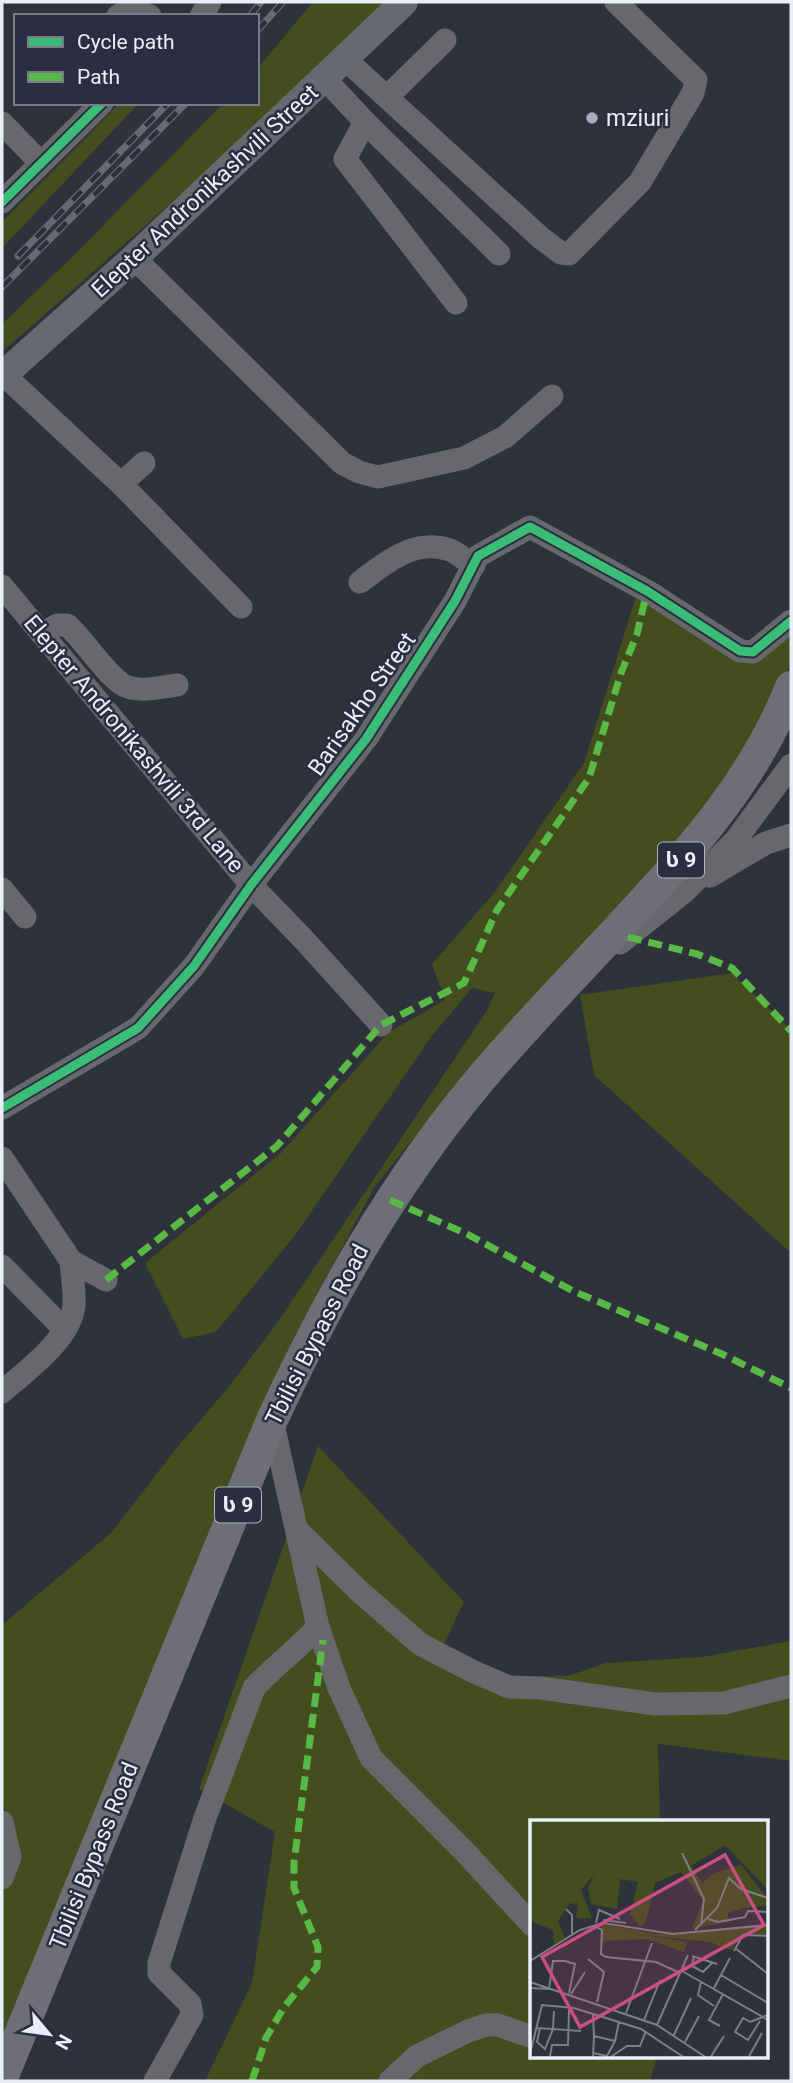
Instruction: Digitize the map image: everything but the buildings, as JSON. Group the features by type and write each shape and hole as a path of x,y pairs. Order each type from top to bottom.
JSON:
{"highway":[{"name":"Tbilisi Bypass Road","path":"2,2078 272,1420 307,1343 357,1252 416,1162 478,1083 709,828 756,760 791,687"}],"main road":[{"name":"Elepter Andronikashvili Street","path":"3,376 134,258 404,2"}],"street":[{"path":"345,60 541,238 561,253 569,254 640,182 694,93 696,80 616,2"},
{"path":"121,14 135,10 145,14"},
{"path":"387,97 445,40"},
{"path":"325,79 499,254"},
{"path":"2,202 100,105"},
{"path":"2,122 40,162"},
{"path":"365,122 345,159 456,303"},
{"path":"134,258 342,463 359,472 377,477 464,458 505,437 552,396"},
{"path":"3,376 121,484 241,607"},
{"path":"121,484 144,463"},
{"name":"Barisakho Street","path":"2,1108 138,1028 194,966 251,885 366,738 455,601 478,556 530,527 647,591 740,651 753,652 791,621"},
{"path":"360,582 391,559 419,547 450,550 474,565"},
{"name":"Elepter Andronikashvili 3rd Lane","path":"2,586 251,885 381,1025"},
{"path":"42,634 57,625 67,625 117,679 130,688 177,685"},
{"path":"541,1011 684,892 735,841 791,765"},
{"path":"684,892 766,844 791,835"},
{"path":"2,889 25,918"},
{"path":"2,1158 71,1261 106,1280"},
{"path":"2,1392 47,1352 65,1330 75,1307 71,1261"},
{"path":"2,1266 65,1330"},
{"path":"272,1420 318,1627 339,1688 371,1758 466,1853 530,1923"},
{"path":"299,1532 358,1590 420,1644 472,1671 509,1686 654,1704 724,1703 791,1686"},
{"path":"155,2081 192,2015 190,2004 159,1973 159,1963 205,1818 254,1688 318,1627"},
{"path":"2,1822 10,1857 2,1878"},
{"path":"390,2081 417,2056 486,2025 498,2025 530,2036"}],"green space":[{"path":"313,2 388,2 254,130 2,352 2,324 222,105 259,105 259,67"},
{"path":"118,105 137,105 2,248 2,222"},
{"path":"637,593 738,658 791,631 791,658 784,682 753,741 687,832 439,1107 375,1186 291,1343 244,1465 2,2057 2,1895 16,1861 2,1797 2,1625 112,1532 175,1450 231,1384 275,1326 486,1012 495,993 472,988 431,1037 296,1234 216,1332 183,1339 145,1263 282,1152 388,1033 445,1000 432,964 495,892 584,763"},
{"path":"732,973 791,1029 791,1253 594,1075 580,995"},
{"path":"318,1446 464,1602 442,1648 509,1679 571,1675 606,1663 702,1657 791,1641 791,1761 658,1744 660,1820 530,1820 530,2058 657,2058 650,2081 205,2081 252,1983 275,1832 199,1789"}],"railway":[{"path":"252,14 261,2"},
{"path":"259,29 283,2"},
{"path":"18,256 166,105"},
{"path":"2,287 184,105"}],"marked path":[{"path":"106,1280 277,1146 381,1025 464,983 497,910 589,778 621,673 637,634 647,591"},
{"path":"628,937 697,954 732,968 791,1031"},
{"path":"390,1200 467,1234 573,1291 722,1354 791,1388"},
{"path":"252,2081 266,2038 284,2007 317,1967 318,1947 294,1888 294,1862 323,1640"}],"cycle path":[{"path":"2,202 100,105"},
{"path":"2,1108 138,1028 194,966 251,885 366,739 455,601 478,556 530,527 647,591 740,651 753,652 791,621"}],"place":[{"name":"mziuri","path":"592,118"}]}
